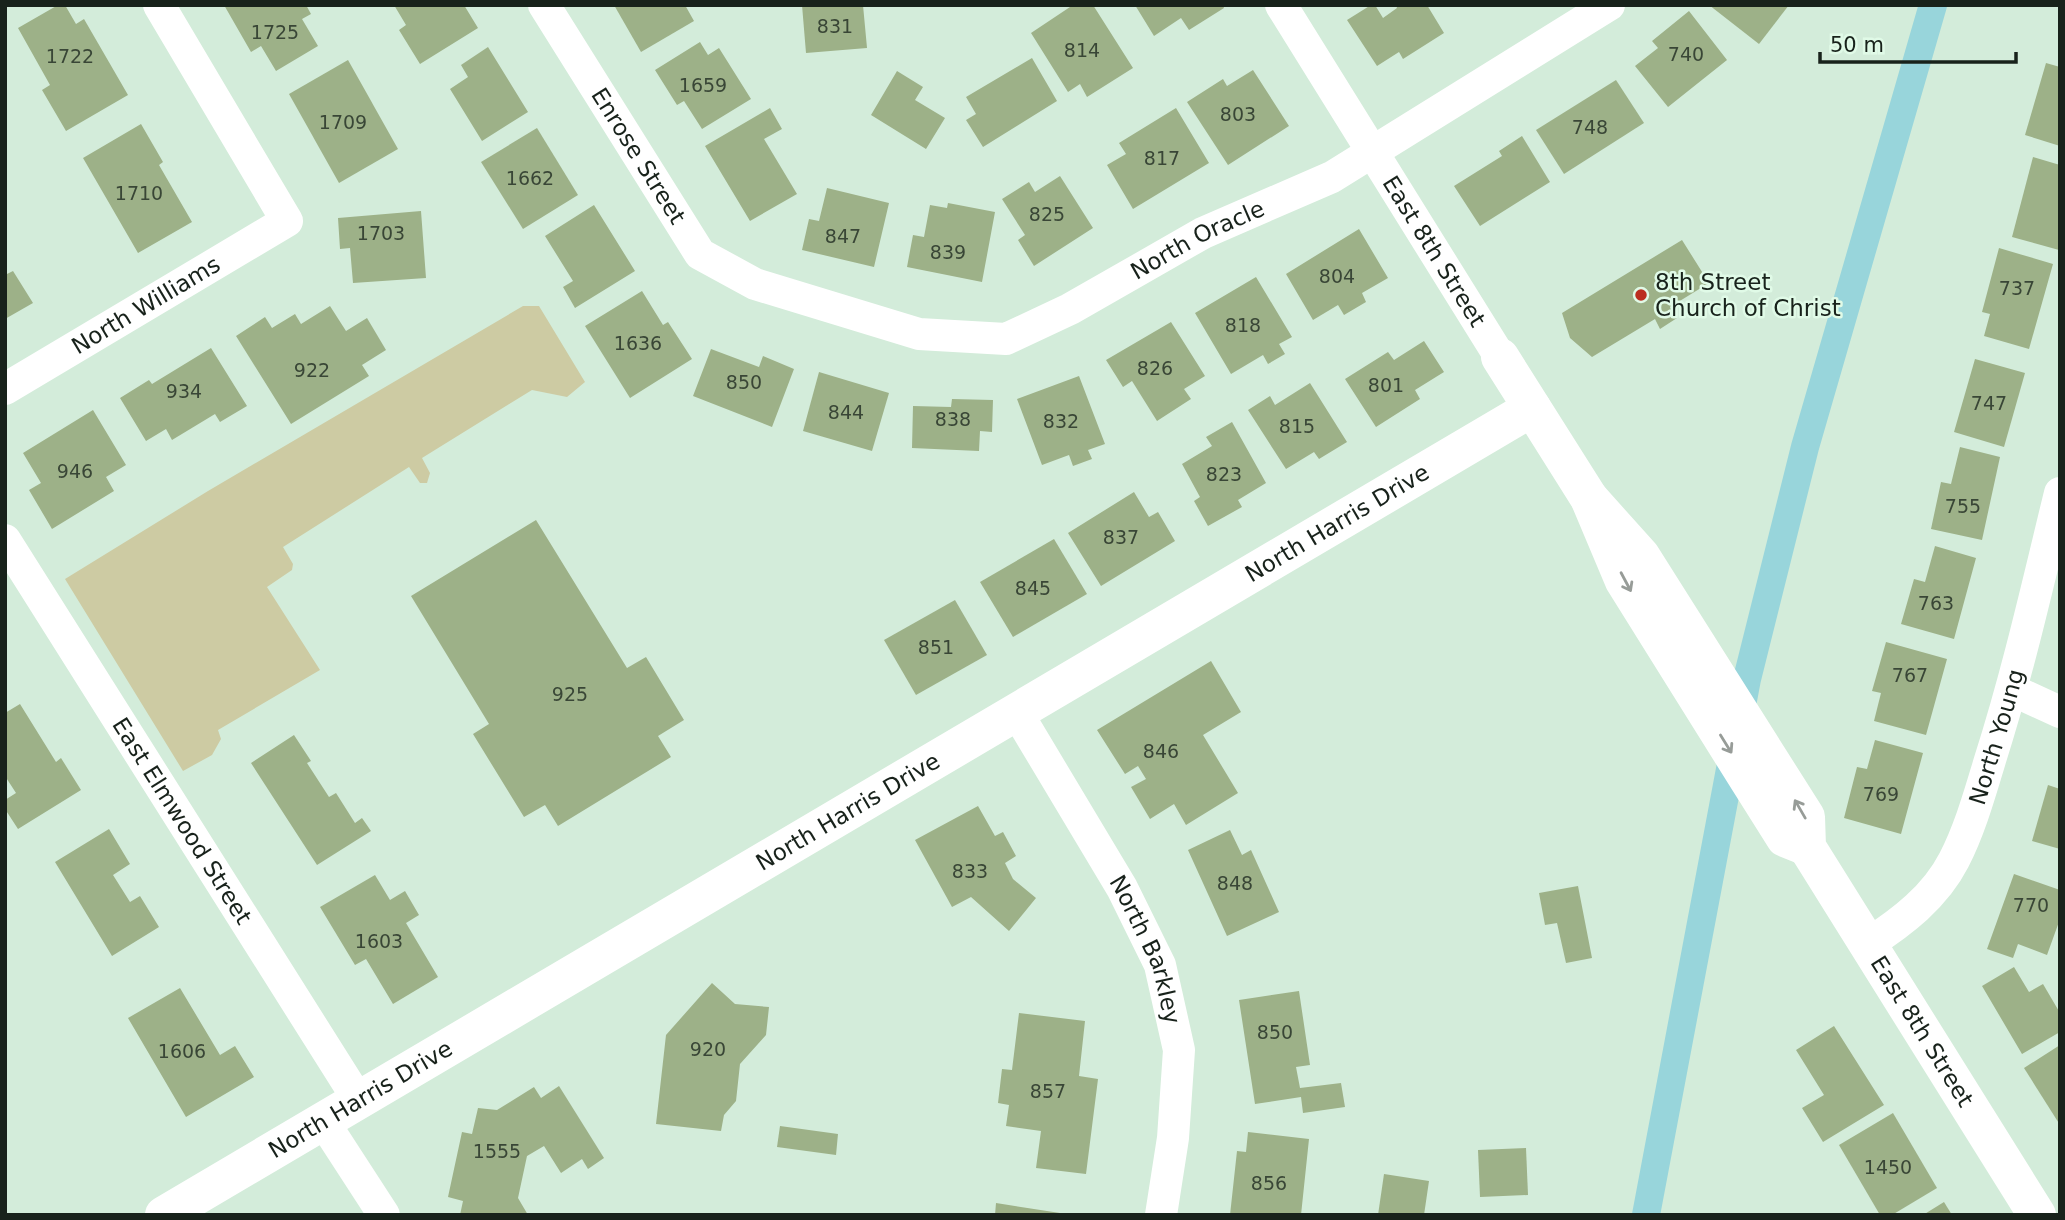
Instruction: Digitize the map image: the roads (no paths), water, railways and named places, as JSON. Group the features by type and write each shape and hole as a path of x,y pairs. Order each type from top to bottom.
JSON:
{"street":[{"name":"North Williams","path":"5,389 287,221 159,5"},
{"name":"Enrose Street","path":"544,5 700,254 755,284"},
{"name":"East 8th Street","path":"1280,5 1589,498 1624,581 1709,690 1756,737 1806,817 1807,847 2037,1215"},
{"name":"North Oracle","path":"755,284 919,334 1006,338 1070,309 1203,233 1332,177 1609,5"},
{"name":"North Harris Drive","path":"164,1215 1532,408"},
{"name":"North Young","path":"1867,944 1895,927 1926,900 1954,860 1978,800 2012,690 2060,493"},
{"name":"East Elmwood Street","path":"5,540 359,1101"},
{"name":"East 8th Street","path":"1709,690 1749,781 1785,838 1807,847"},
{"path":"2012,690 2060,712"},
{"name":"North Barkley","path":"1016,710 1122,888 1160,965 1179,1050 1173,1138 1161,1215"},
{"path":"323,1121 384,1215"}],"waterway":[{"path":"1646,1215 1747,679 1805,447 1933,5"}],"place":[{"name":"8th Street Church of Christ","path":"1641,295"}]}
